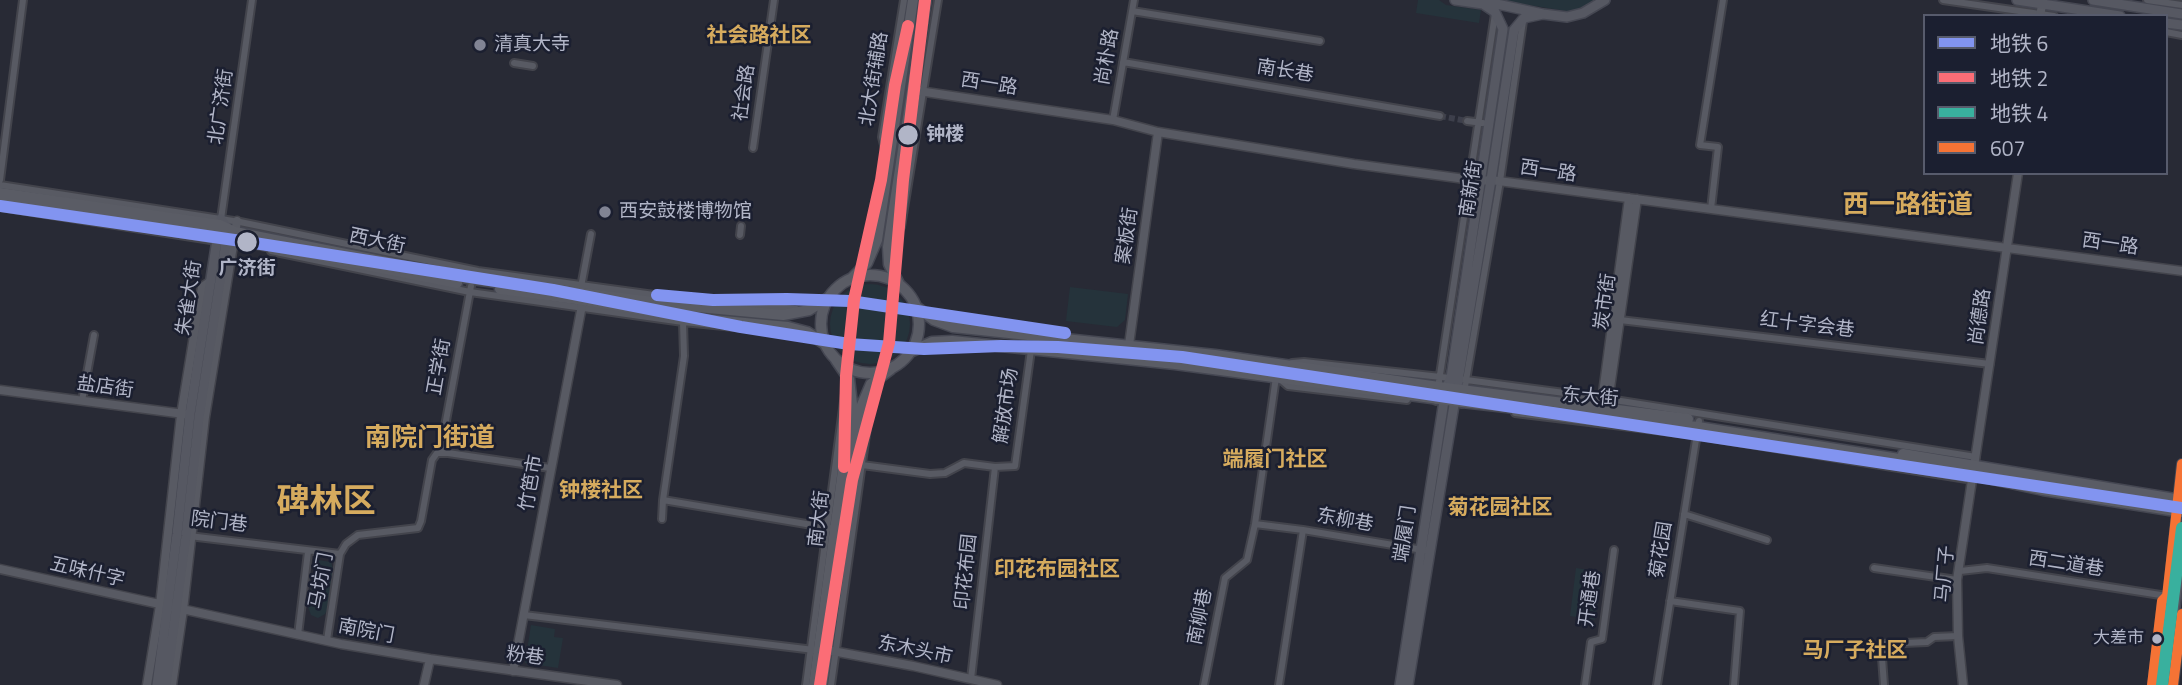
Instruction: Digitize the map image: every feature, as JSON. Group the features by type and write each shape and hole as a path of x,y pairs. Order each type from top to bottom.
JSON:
{"main road":[{"path":"913,0 873,252 863,269 828,298 821,316 825,344 836,360 848,369 862,373 891,369 902,361 910,352 919,327 915,306 901,287 890,264 889,241 917,90 926,0"},
{"path":"1455,0 1506,5 1558,16 1576,16 1605,0"},
{"path":"2017,0 2041,8 2100,14"},
{"path":"2093,0 2182,14"},
{"name":"南新街","path":"1452,384 1475,181 1503,29 1495,12 1483,4"},
{"name":"南新街","path":"1452,384 1496,180 1514,30 1524,18 1543,14"},
{"name":"西大街","path":"0,193 472,279 581,296 687,320 789,327 813,335 825,344"},
{"name":"西大街","path":"0,200 227,233 470,289 581,296 783,315 815,307 828,298"},
{"name":"朱雀大街","path":"166,685 180,610 194,416 211,281 227,233"},
{"name":"朱雀大街","path":"194,416 227,233"},
{"path":"846,281 860,276 874,276 889,279 901,287"},
{"name":"东大街","path":"915,306 934,320 953,327 1129,345 1605,404 1698,428"},
{"name":"东大街","path":"910,352 926,344 945,340 1175,364 1449,402 1698,428 2180,497"},
{"name":"南大街","path":"822,685 832,527 852,404 850,384 836,360"},
{"name":"南大街","path":"814,685 823,650 862,405 868,388 879,376 891,369"},
{"name":"端履门","path":"1400,685 1452,384"},
{"path":"2159,685 2167,596 2179,517 2182,464"},
{"name":"东大街","path":"1974,469 2043,490 2179,517"},
{"name":"朱雀大街","path":"157,685 163,606 185,535"},
{"path":"2173,685 2182,546"},
{"name":"端履门","path":"1408,685 1425,550"},
{"path":"2166,685 2176,654 2182,614"}],"street":[{"path":"23,0 0,183 227,233"},
{"name":"北广济街","path":"227,233 252,0"},
{"name":"社会路","path":"753,148 774,0"},
{"name":"北大街辅路","path":"888,163 882,137 904,0"},
{"path":"917,90 938,0"},
{"name":"尚朴路","path":"1113,120 1133,0"},
{"path":"1711,209 1718,147 1700,145 1723,0"},
{"path":"1943,0 2041,8"},
{"path":"2147,0 2182,5"},
{"path":"1132,11 1320,41"},
{"name":"南长巷","path":"1124,62 1440,116"},
{"path":"514,63 533,66"},
{"name":"西一路","path":"917,90 1113,120 1158,132 1475,181 1496,180 2182,271"},
{"path":"1467,121 1484,123"},
{"name":"案板街","path":"1129,345 1158,132"},
{"name":"尚德路","path":"1974,469 2018,175"},
{"name":"炭市街","path":"1605,404 1620,320 1633,199"},
{"name":"炭市街","path":"1605,404 1633,199"},
{"path":"0,207 227,233"},
{"path":"740,235 741,226"},
{"path":"581,296 591,234"},
{"name":"正学街","path":"440,453 470,289"},
{"name":"竹笆市","path":"513,671 581,314 581,296"},
{"path":"662,519 687,320"},
{"name":"红十字会巷","path":"1620,320 1990,364"},
{"path":"82,401 94,335"},
{"name":"解放市场","path":"995,467 1015,466 1031,349"},
{"path":"806,685 823,650 862,465 872,399 879,376"},
{"name":"南柳巷","path":"1204,685 1225,578 1247,560 1255,524 1276,377"},
{"path":"1449,402 1452,384"},
{"name":"盐店街","path":"0,390 194,416"},
{"path":"1605,404 1974,469"},
{"path":"185,535 194,416"},
{"path":"147,685 163,606 194,416"},
{"name":"菊花园","path":"1657,685 1698,428"},
{"path":"440,453 550,468"},
{"name":"马坊门","path":"327,640 340,554 346,544 358,536 418,528 432,460 440,453"},
{"path":"862,465 930,474 945,473 964,463 995,467"},
{"name":"印花布园","path":"971,679 995,467"},
{"name":"马厂子","path":"1962,685 1958,636 1959,575 1974,469"},
{"path":"663,500 832,527"},
{"path":"1684,514 1766,540"},
{"name":"东柳巷","path":"1255,524 1425,550"},
{"path":"1279,685 1303,530"},
{"name":"院门巷","path":"185,535 340,554"},
{"name":"开通巷","path":"1585,685 1591,642 1602,639 1614,551"},
{"path":"298,635 307,552"},
{"name":"西二道巷","path":"1874,568 1959,575 1987,568 2167,596"},
{"name":"五味什字","path":"0,569 163,606"},
{"path":"2152,685 2162,601 2167,596"},
{"path":"1670,601 1740,611 1734,685"},
{"name":"南院门","path":"163,606 298,635 430,659"},
{"path":"172,685 180,610"},
{"path":"524,615 823,650"},
{"path":"1884,685 1881,644 1927,642 1934,637 1958,636"},
{"path":"823,650 831,685"},
{"name":"东木头市","path":"823,650 997,685"},
{"path":"424,685 430,659"},
{"name":"粉巷","path":"430,659 617,685"}],"shaded area":[{"path":"1418,0 1439,0 1446,5 1481,10 1479,23 1416,13"},
{"path":"1496,0 1597,0 1588,7 1573,12"},
{"path":"862,284 878,284 899,295 910,316 910,332 899,353 878,364 862,364 848,358 836,346 830,332 830,316 836,302 848,290"},
{"path":"1070,287 1128,294 1125,320 1117,327 1066,321"},
{"path":"318,560 331,562 333,569 327,610 318,618 311,615 308,607"},
{"path":"1576,568 1602,572 1595,620 1570,616"},
{"path":"531,625 555,629 554,637 563,638 558,668 525,663"}],"tunnel":[{"path":"1440,116 1467,121"}],"metro line":[{"name":"2","path":"820,685 852,480 889,343 903,180 925,0"},
{"name":"2","path":"844,467 846,376 854,300 881,180 895,85 908,26"},
{"name":"6","path":"0,206 553,290 741,327 849,344 924,349 1058,347 1182,357 2182,508"},
{"name":"6","path":"657,295 713,300 850,301 1065,333"},
{"name":"4","path":"2162,685 2182,528"}],"transit line":[{"name":"607","path":"2152,685 2162,601 2167,596 2182,464"},
{"name":"607","path":"2173,685 2182,614"}],"place":[{"name":"清真大寺","path":"480,45"},
{"name":"钟楼","path":"908,135"},
{"name":"西安鼓楼博物馆","path":"605,212"},
{"name":"广济街","path":"247,242"},
{"name":"大差市","path":"2157,639"}],"district":[{"name":"社会路社区","path":"759,37"},
{"name":"西一路街道","path":"1908,207"},
{"name":"南院门街道","path":"430,440"},
{"name":"端履门社区","path":"1275,461"},
{"name":"钟楼社区","path":"601,492"},
{"name":"碑林区","path":"326,504"},
{"name":"菊花园社区","path":"1500,509"},
{"name":"印花布园社区","path":"1057,571"},
{"name":"马厂子社区","path":"1855,652"}]}
